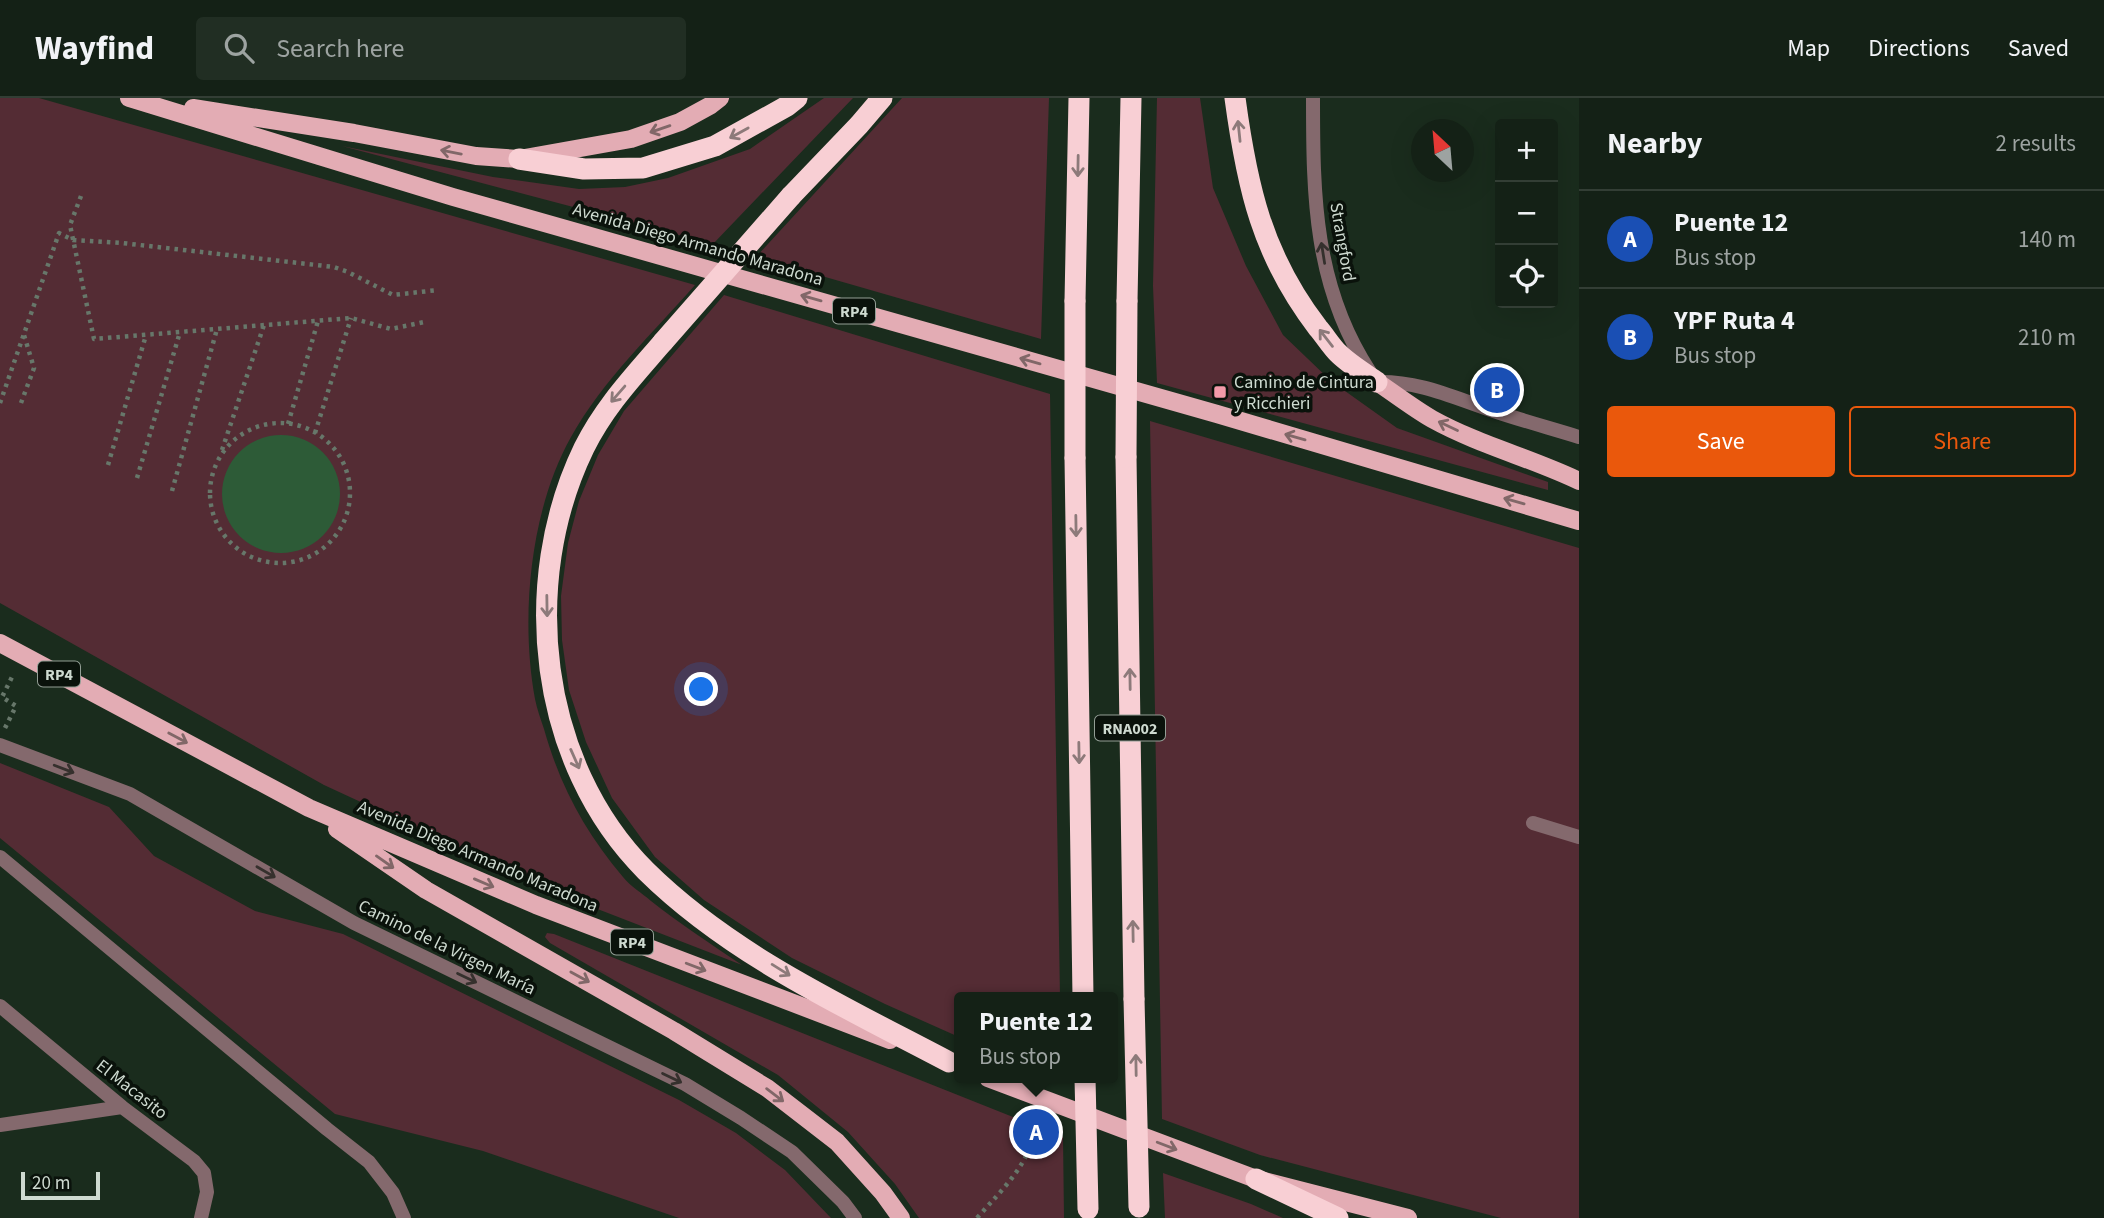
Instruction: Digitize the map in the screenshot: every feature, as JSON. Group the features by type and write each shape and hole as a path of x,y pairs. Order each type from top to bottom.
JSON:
{"highway":[{"path":"519,159 584,169 643,168 715,146 797,98"},
{"path":"882,98 791,196 611,402 584,447 564,498 553,541 546,598 548,647 553,694 569,746 593,800 618,837 646,870 679,900 731,939 804,985 954,1064"},
{"name":"RNA002","path":"1079,98 1075,458 1083,992"},
{"name":"RNA002","path":"1131,98 1126,301 1126,457 1139,1213"},
{"path":"1235,98 1248,181 1259,220 1278,265 1302,307 1339,354 1377,382"},
{"path":"1085,1083 1088,1213"},
{"path":"1256,1180 1338,1218"}],"main road":[{"path":"129,98 354,133 477,156 519,159 631,139 680,122 720,98"},
{"name":"Avenida Diego Armando Maradona","path":"129,98 453,197 1579,520"},
{"path":"1377,382 1432,419 1579,481"},
{"name":"Avenida Diego Armando Maradona","path":"0,643 309,808 548,910 954,1064"},
{"path":"309,808 426,890 674,1031 766,1088 837,1142 883,1193 901,1218"},
{"path":"1001,1083 1256,1180 1408,1218"}],"street":[{"name":"Strangford","path":"1313,98 1313,171 1326,274 1355,350 1377,382"},
{"path":"1377,382 1421,386 1579,437"},
{"name":"Camino de la Virgen María","path":"0,745 130,794 354,923 685,1084 792,1152 843,1202 855,1218"},
{"path":"1533,823 1579,837"},
{"path":"0,857 369,1162 393,1193 404,1218"},
{"name":"El Macasito","path":"0,1006 122,1107 194,1161 204,1173 207,1192 201,1218"},
{"path":"0,1125 122,1107"}],"path":[{"path":"81,195 70,225 94,339 351,318 391,329 424,322"},
{"path":"0,402 59,233 73,240 334,267 393,295 438,290"},
{"path":"315,433 351,318"},
{"path":"288,424 318,320"},
{"path":"221,454 236,437 257,426 280,423 303,427 315,433 339,455 348,476 349,499 344,522 330,541 312,555 289,562 267,562 245,554 227,540 215,520 209,498 212,475 264,325"},
{"path":"172,491 217,329"},
{"path":"137,478 180,332"},
{"path":"21,403 34,368 24,335"},
{"path":"108,465 146,335"},
{"path":"0,739 16,706 2,697 22,655"},
{"path":"977,1218 1023,1166 1036,1132 1041,1098"}],"shaded area":[{"path":"0,98 39,98 695,285 598,396 571,437 557,466 546,497 532,565 529,599 531,667 537,707 558,770 575,808 609,860 623,877 673,918 742,965 564,896 324,785 0,603"},
{"path":"824,98 853,98 713,244 342,146 493,177 579,189 625,187 668,178 750,149"},
{"path":"902,98 1049,98 1041,339 756,257"},
{"path":"1157,98 1200,98 1213,188 1246,266 1283,335 1331,381 1397,428 1548,482 1548,490 1157,383 1153,286"},
{"path":"724,295 1050,394 1060,992 954,992 954,1035 792,958 704,900 655,857 612,798 586,742 569,690 562,640 561,596 568,543 579,501 598,455 624,411"},
{"path":"1150,421 1579,548 1579,1218 1501,1218 1260,1155 1162,1119"},
{"path":"281,435 303,440 323,452 335,472 340,494 335,516 323,536 303,548 281,553 259,548 239,536 227,516 222,494 227,472 239,452 259,440"},
{"path":"0,763 109,807 154,856 255,911 343,934 679,1100 736,1133 785,1170 831,1218 679,1218 483,1151 335,1114 0,838"},
{"path":"547,933 1063,1137 1064,1218 919,1218 895,1184 848,1132 778,1075 550,943 545,937"},
{"path":"1163,1173 1251,1204 1283,1218 1165,1218"}],"place":[{"name":"YPF Ruta 4","path":"1497,390"},
{"name":"Camino de Cintura y Ricchieri","path":"1220,392"},
{"name":"Puente 12","path":"1036,1132"}]}
